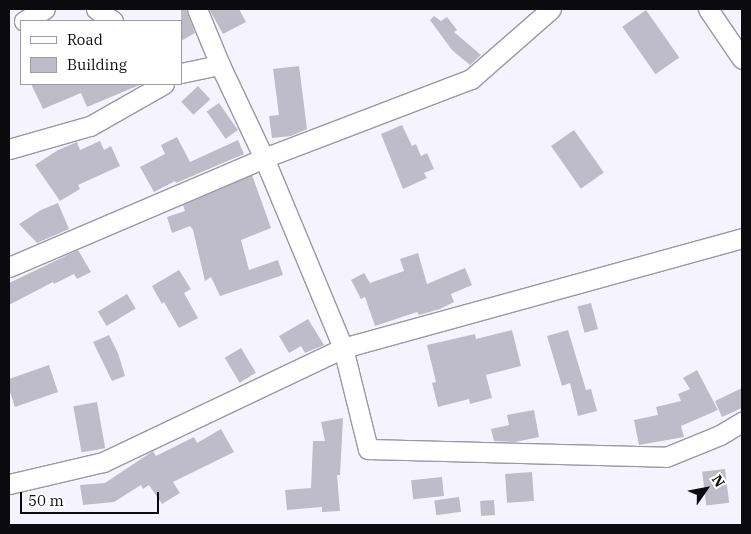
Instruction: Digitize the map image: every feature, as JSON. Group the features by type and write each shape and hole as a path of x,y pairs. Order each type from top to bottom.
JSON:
{"street":[{"path":"26,20 45,9"},
{"path":"96,9 112,20"},
{"path":"197,9 220,65 264,158 343,348 368,449 666,457 720,435 742,422"},
{"path":"9,267 264,158 472,78 551,9"},
{"path":"708,9 741,52"},
{"path":"9,30 20,23"},
{"path":"182,74 220,65"},
{"path":"9,149 90,126 162,85"},
{"path":"9,484 103,462 343,348 742,238"}],"building":[{"path":"181,9 186,9 195,33 182,40 182,20"},
{"path":"209,9 239,9 246,22 223,34"},
{"path":"646,10 679,58 656,74 622,27"},
{"path":"434,16 441,21 447,17 457,30 454,32 481,55 470,65 452,50 430,20"},
{"path":"299,66 307,129 291,136 272,138 269,116 279,115 273,69"},
{"path":"31,85 140,85 87,107 81,93 43,109"},
{"path":"198,86 210,99 193,115 181,102"},
{"path":"219,103 238,130 226,139 207,112"},
{"path":"402,125 412,146 416,144 421,156 427,153 434,169 424,173 427,178 403,189 381,134"},
{"path":"574,130 604,173 581,189 551,146"},
{"path":"177,137 190,162 238,140 244,154 176,183 175,181 154,192 140,167 165,154 161,145"},
{"path":"100,141 104,150 111,146 120,166 78,185 80,189 60,201 35,165 58,150 77,142 80,150"},
{"path":"252,175 271,228 241,240 249,270 278,260 283,275 220,296 211,277 205,281 193,230 190,226 172,233 167,217 185,211 183,205"},
{"path":"58,203 69,229 37,243 19,224 41,210"},
{"path":"78,250 91,272 77,279 74,274 54,284 53,282 9,305 9,283"},
{"path":"418,253 427,284 465,268 472,285 451,294 454,302 440,309 419,315 417,312 375,326 365,297 361,299 351,280 364,273 370,283 404,271 400,259"},
{"path":"179,270 191,289 184,293 198,318 179,328 152,286"},
{"path":"127,294 136,309 107,326 98,312"},
{"path":"591,303 598,329 584,333 577,307"},
{"path":"308,319 324,345 305,353 301,346 289,353 279,336"},
{"path":"512,330 521,366 486,375 492,398 470,404 469,399 438,407 432,383 436,382 427,345 475,334 476,339"},
{"path":"568,330 586,390 591,389 597,411 578,416 570,383 562,386 547,336"},
{"path":"109,335 118,353 125,376 112,381 93,342"},
{"path":"241,348 256,373 240,383 225,358"},
{"path":"49,365 58,392 15,407 9,389 9,379"},
{"path":"697,370 718,410 681,426 684,437 639,445 634,420 658,415 656,407 681,401 678,394 690,389 683,378"},
{"path":"742,388 742,408 722,417 715,401"},
{"path":"97,402 105,448 82,452 73,406"},
{"path":"534,410 539,437 515,442 494,441 491,429 509,425 507,415"},
{"path":"343,418 340,475 337,475 340,511 322,512 322,507 287,510 285,490 311,488 313,441 325,441 321,422"},
{"path":"221,429 234,452 173,482 180,493 162,504 149,485 143,489 141,485 114,502 83,505 80,485 105,483 153,451 156,456 194,437 197,443"},
{"path":"725,469 729,503 706,506 702,472"},
{"path":"532,472 534,501 507,503 505,474"},
{"path":"442,477 444,496 413,499 411,480"},
{"path":"459,497 461,512 436,515 434,500"},
{"path":"494,500 495,515 481,516 480,501"}]}
